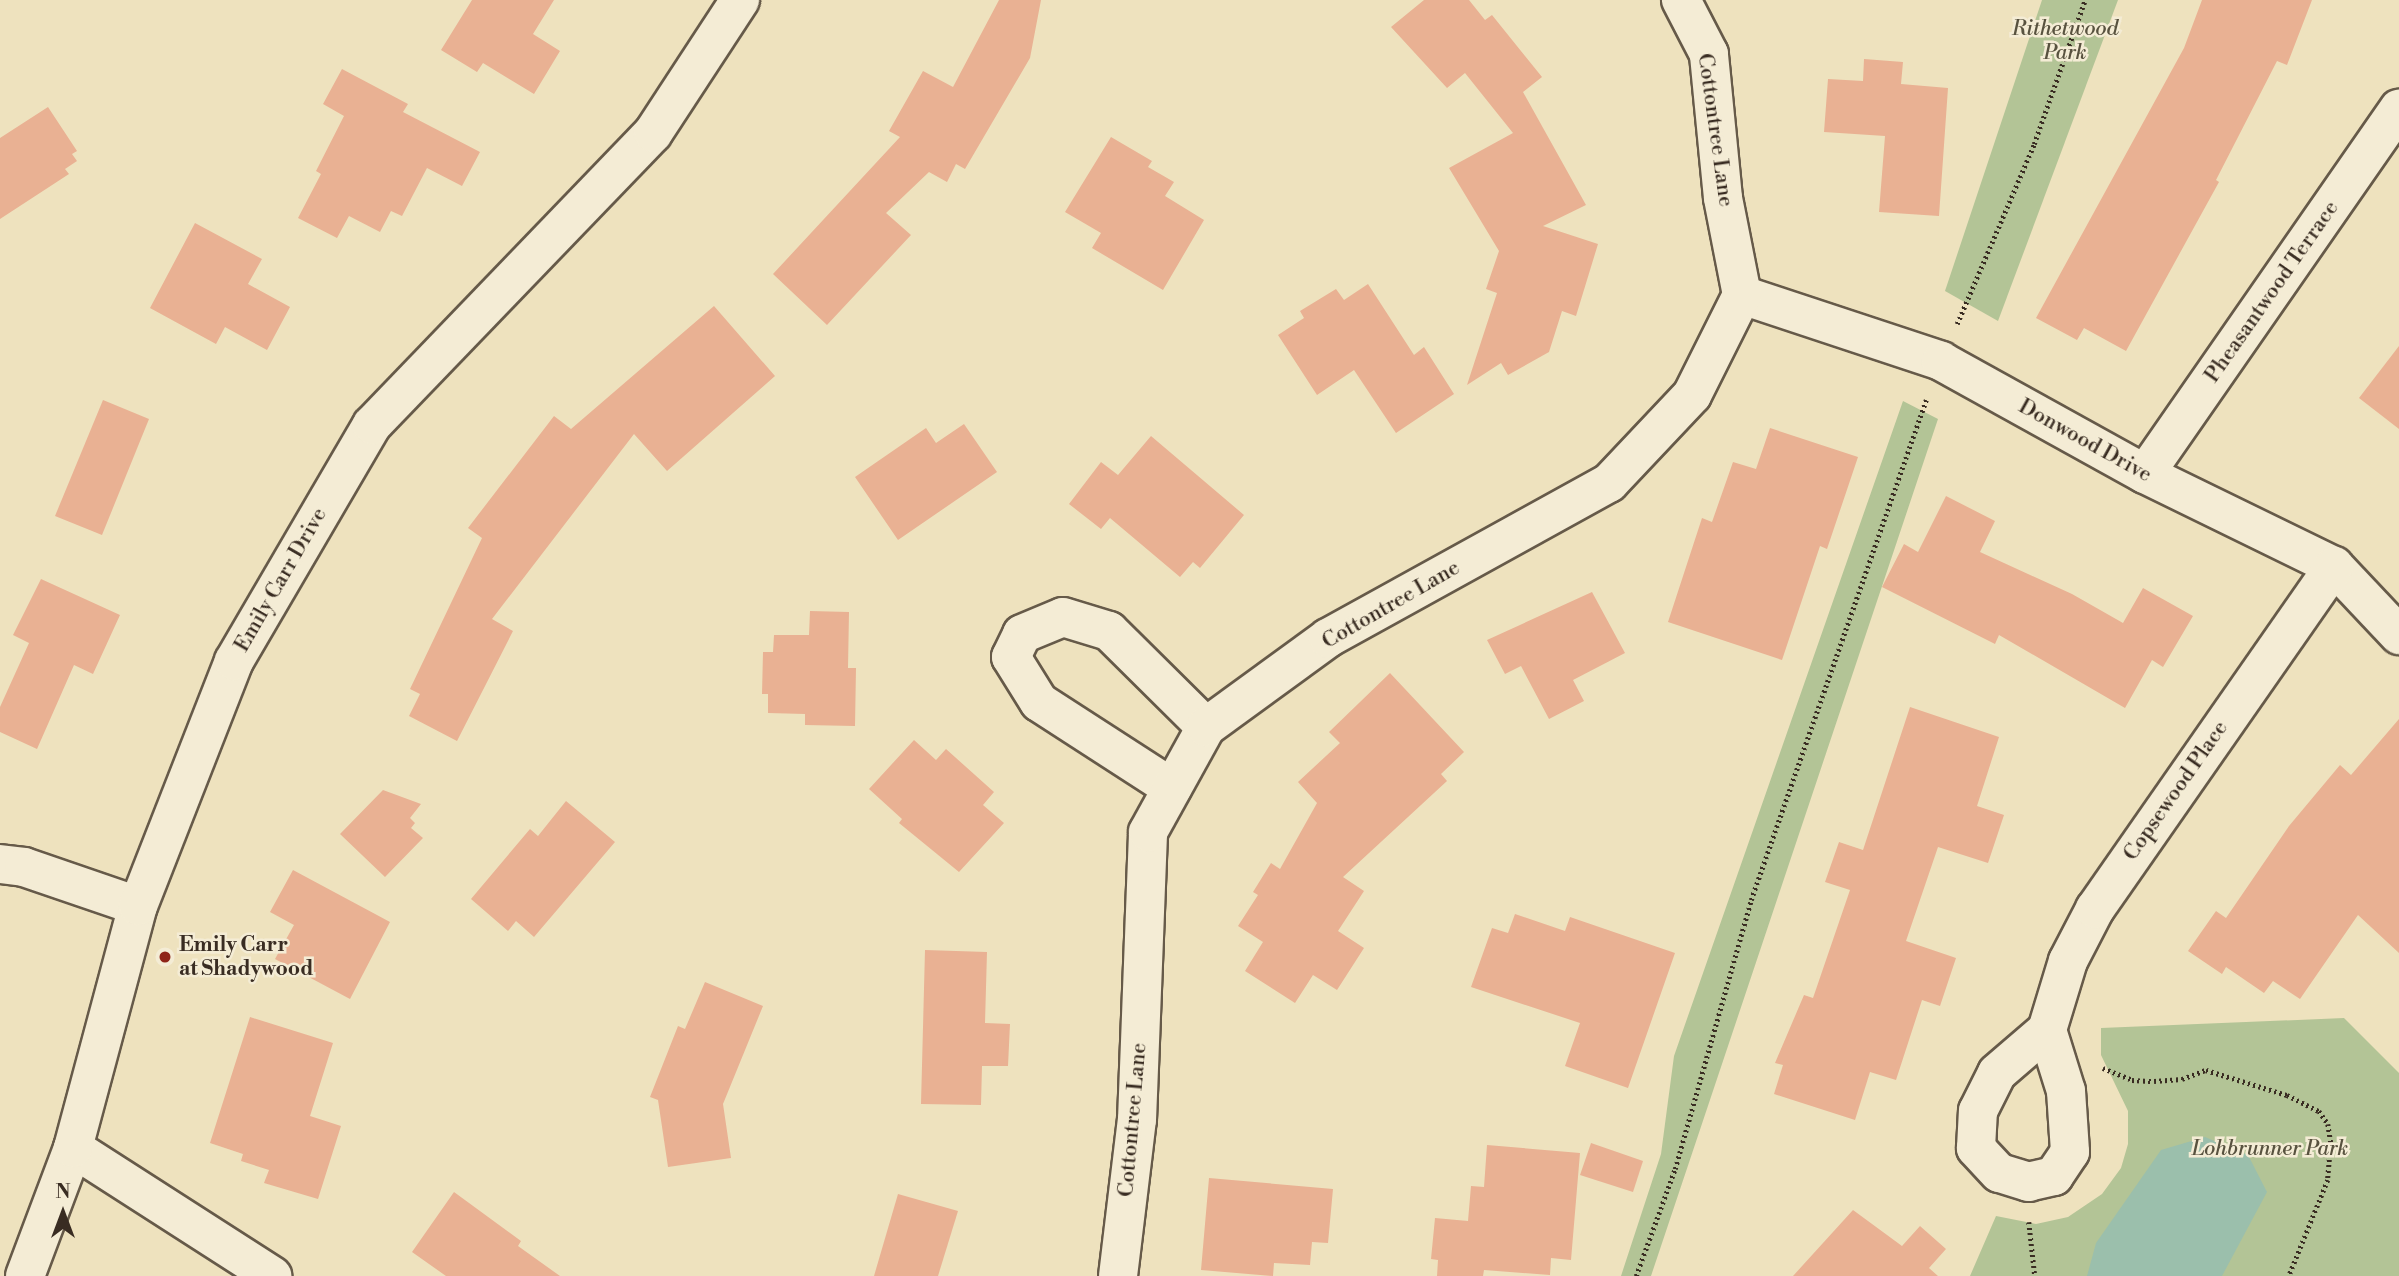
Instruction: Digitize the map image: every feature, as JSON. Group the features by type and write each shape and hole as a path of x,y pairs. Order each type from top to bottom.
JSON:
{"street":[{"name":"Emily Carr Drive","path":"25,1276 73,1148 138,906 234,661 372,425 653,132 740,0"},
{"name":"Cottontree Lane","path":"1118,1276 1137,1120 1148,832 1206,727 1328,638 1609,483 1692,395 1742,295 1723,198 1709,54 1681,0"},
{"name":"Pheasantwood Terrace","path":"2145,474 2399,109"},
{"name":"Donwood Drive","path":"1742,295 1941,361 2145,474 2334,566 2399,635"},
{"name":"Copsewood Place","path":"2047,1030 2068,961 2095,909 2334,566"},
{"path":"1172,788 1039,702 1011,657 1022,634 1063,617 1109,631 1206,727"},
{"path":"0,864 24,867 138,906"},
{"path":"2047,1030 2060,1072 2071,1124 2070,1152 2054,1176 2029,1182 1999,1173 1976,1148 1978,1111 1997,1073 2047,1030"},
{"path":"73,1148 272,1276"}],"path":[{"path":"1636,1276 1675,1169 1751,900 1875,536 1941,361 2034,144 2085,0"},
{"path":"2060,1072 2105,1068 2132,1080 2154,1081 2182,1079 2206,1070 2287,1095 2319,1111 2329,1124 2328,1180 2289,1276"},
{"path":"2029,1182 2029,1249 2035,1276"}],"green space":[{"name":"Rithetwood Park","path":"2042,0 2118,0 1998,321 1945,291"},
{"path":"1903,401 1938,419 1651,1276 1621,1276 1661,1154 1674,1056"},
{"name":"Lohbrunner Park","path":"2344,1018 2399,1073 2399,1276 1970,1276 1996,1216 2036,1224 2068,1217 2102,1194 2121,1168 2128,1144 2128,1111 2101,1055 2101,1028"}],"shaded area":[{"path":"2205,1137 2248,1155 2267,1192 2222,1276 2087,1276 2096,1243 2161,1150"}],"building":[{"path":"472,0 554,0 533,34 560,51 534,94 483,63 477,72 441,50"},
{"path":"999,0 1041,0 1030,58 965,169 956,164 947,182 929,172 886,213 911,235 827,325 773,274 900,137 889,131 923,71 953,87"},
{"path":"1424,0 1469,0 1485,20 1492,15 1542,77 1523,92 1586,205 1543,226 1598,244 1576,316 1562,311 1549,352 1508,375 1501,363 1467,385 1497,293 1486,289 1499,251 1449,168 1513,133 1465,73 1447,88 1391,27"},
{"path":"2202,0 2312,0 2287,65 2277,61 2216,180 2219,182 2126,351 2084,328 2077,340 2036,318 2184,48"},
{"path":"1864,59 1903,62 1901,84 1948,88 1939,216 1879,212 1885,136 1824,132 1828,79 1863,81"},
{"path":"342,69 408,104 403,112 480,152 462,186 427,168 402,216 391,211 380,232 349,216 337,238 298,218 321,174 316,171 344,116 323,104"},
{"path":"48,107 77,151 72,154 77,161 65,169 69,174 0,219 0,138"},
{"path":"1111,137 1152,161 1148,167 1174,182 1165,196 1204,220 1163,290 1092,248 1101,233 1065,212"},
{"path":"195,223 262,259 248,284 290,307 267,350 225,327 216,344 150,308"},
{"path":"1368,284 1414,355 1424,347 1454,394 1396,433 1354,370 1317,395 1278,335 1304,318 1300,311 1336,289 1344,300"},
{"path":"714,306 775,376 667,471 634,434 492,619 513,631 457,741 409,716 420,694 410,689 482,538 468,528 554,416 571,429"},
{"path":"2399,346 2399,429 2359,398"},
{"path":"103,400 149,419 102,535 55,516"},
{"path":"964,424 997,472 898,540 855,477 926,428 936,443"},
{"path":"1770,428 1858,457 1827,549 1820,546 1782,660 1668,622 1702,518 1712,522 1733,462 1756,469"},
{"path":"1151,436 1244,515 1200,568 1193,562 1180,577 1110,518 1101,529 1069,504 1101,462 1118,475"},
{"path":"1946,496 1995,521 1980,552 2072,594 2123,623 2143,588 2193,616 2163,667 2152,660 2125,708 1999,635 1995,644 1882,587 1904,544 1918,552"},
{"path":"41,579 120,615 93,674 74,665 37,749 0,732 0,707 29,643 13,635"},
{"path":"1592,592 1625,653 1573,680 1584,701 1549,719 1521,666 1505,674 1487,640"},
{"path":"810,611 849,612 848,668 856,668 855,726 805,725 805,714 768,713 768,694 762,694 763,652 773,652 774,635 809,635"},
{"path":"1390,673 1464,752 1441,774 1447,781 1343,877 1364,891 1338,931 1364,948 1337,990 1313,975 1295,1003 1245,971 1263,942 1238,926 1258,895 1253,892 1271,863 1280,869 1317,803 1298,782 1340,743 1329,732"},
{"path":"1910,707 1999,737 1977,806 2004,815 1988,863 1938,847 1906,941 1956,958 1940,1006 1922,1000 1896,1080 1870,1072 1855,1120 1774,1094 1783,1065 1775,1063 1804,995 1813,998 1850,890 1825,882 1839,842 1863,850"},
{"path":"2399,719 2399,953 2358,915 2300,999 2273,981 2264,993 2226,967 2222,974 2188,951 2216,911 2226,918 2289,826 2340,765 2351,775"},
{"path":"914,740 936,760 946,749 994,792 983,805 1004,823 959,872 899,823 902,819 869,789"},
{"path":"383,790 421,804 410,818 415,823 411,828 423,838 385,877 340,834"},
{"path":"566,801 615,842 534,937 516,921 508,931 471,899 530,829 538,836"},
{"path":"293,870 390,922 350,999 275,959 294,925 270,912"},
{"path":"1515,914 1565,931 1570,917 1675,953 1628,1088 1565,1066 1580,1023 1471,987 1492,928 1508,933"},
{"path":"925,950 987,952 985,1023 1010,1024 1008,1066 982,1066 981,1105 921,1104"},
{"path":"705,982 763,1006 723,1104 731,1158 668,1167 658,1100 650,1097 678,1026 685,1029"},
{"path":"250,1017 333,1043 310,1116 341,1126 318,1199 264,1183 269,1170 241,1161 243,1154 210,1143"},
{"path":"1591,1143 1643,1161 1633,1192 1580,1175"},
{"path":"1487,1145 1580,1153 1571,1260 1551,1258 1550,1275 1484,1270 1483,1276 1437,1276 1438,1260 1431,1259 1435,1218 1468,1221 1471,1186 1484,1187"},
{"path":"1209,1178 1333,1189 1328,1243 1312,1242 1310,1265 1274,1263 1273,1276 1201,1270"},
{"path":"454,1192 521,1241 518,1246 560,1276 446,1276 412,1252"},
{"path":"898,1194 958,1211 938,1276 874,1276"},
{"path":"1853,1210 1902,1246 1920,1226 1946,1249 1929,1268 1938,1276 1793,1276"}],"place":[{"name":"Emily Carr at Shadywood","path":"165,957"}]}
